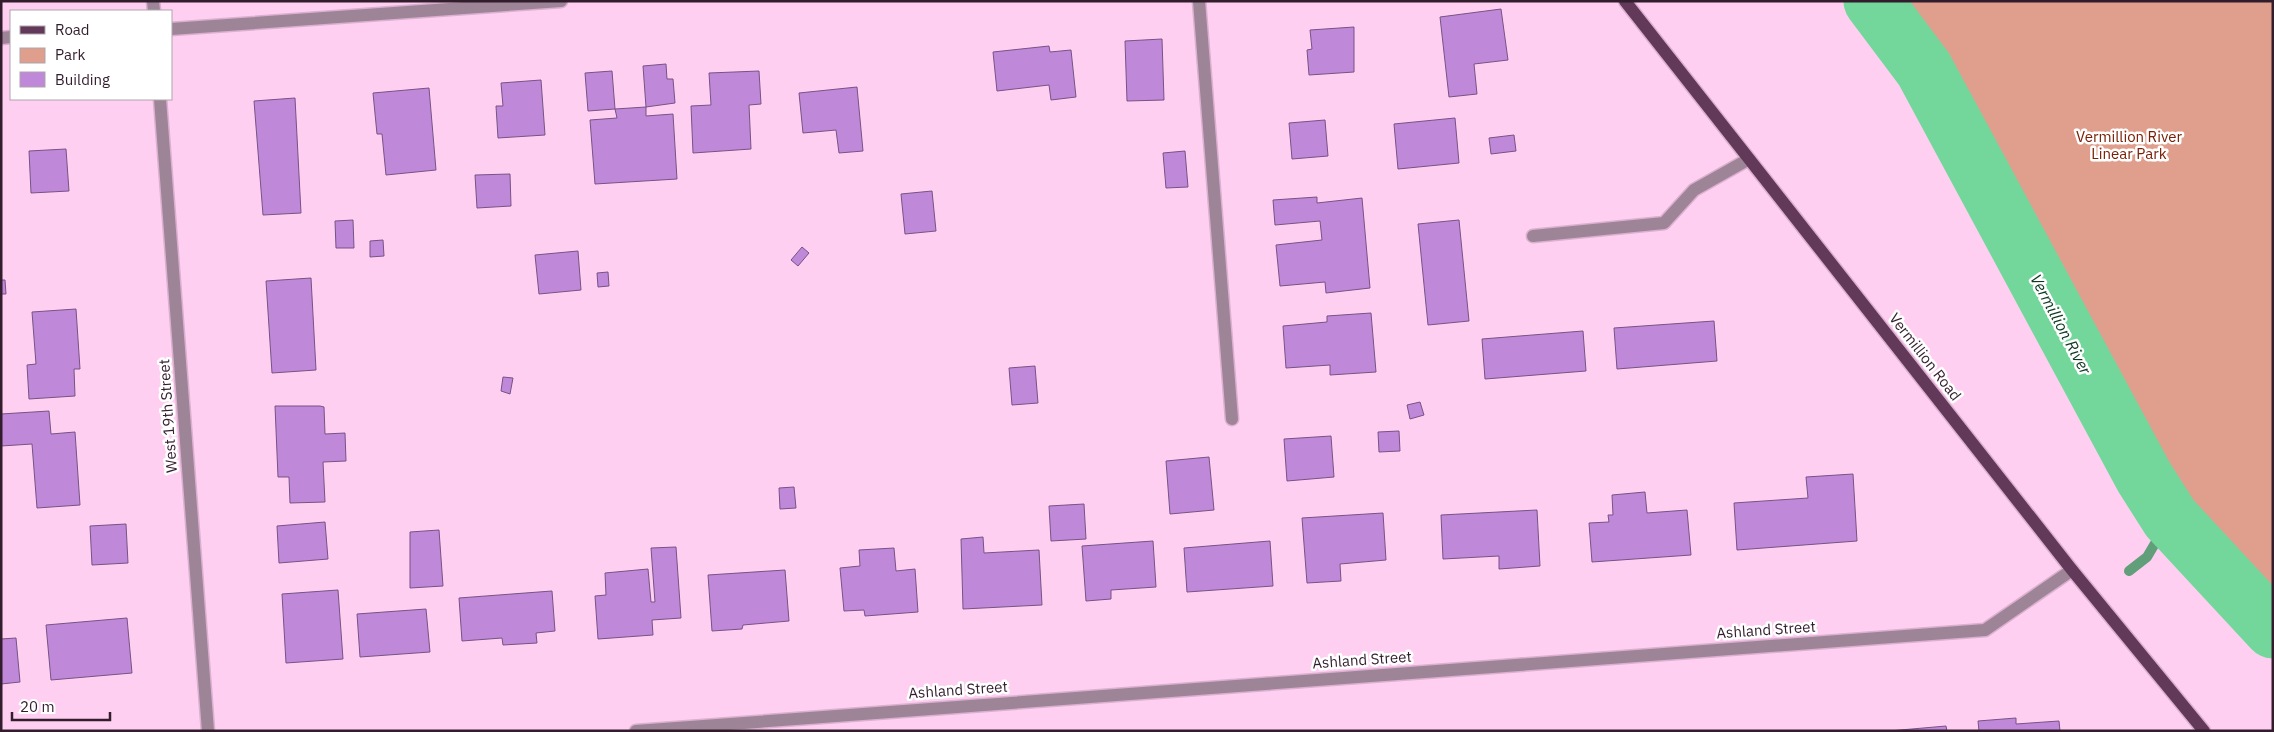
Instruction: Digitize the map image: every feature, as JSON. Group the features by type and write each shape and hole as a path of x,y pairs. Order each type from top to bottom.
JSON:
{"main road":[{"name":"Vermillion Road","path":"1625,1 2072,570 2204,731"}],"street":[{"path":"172,28 561,1"},
{"path":"1199,1 1232,419"},
{"name":"West 19th Street","path":"160,100 208,731"},
{"path":"1533,236 1664,223 1694,190 1749,159"},
{"name":"Ashland Street","path":"636,731 1985,630 2072,570"}],"green space":[{"name":"Vermillion River Linear Park","path":"1873,1 2273,1 2273,629 2170,518 2144,477 1924,69"}],"building":[{"path":"1501,9 1508,60 1474,64 1477,94 1449,97 1440,17"},
{"path":"1354,27 1354,72 1309,75 1307,50 1312,49 1310,30"},
{"path":"1162,39 1164,100 1127,101 1125,41"},
{"path":"1049,46 1050,52 1071,50 1076,97 1051,100 1049,85 997,91 993,52"},
{"path":"666,64 667,79 673,79 675,103 646,107 643,66"},
{"path":"612,71 615,109 588,111 585,73"},
{"path":"759,71 761,104 749,105 751,149 693,153 691,106 711,105 709,73"},
{"path":"541,80 545,135 498,138 496,106 503,106 501,83"},
{"path":"857,87 863,151 839,153 836,130 803,133 799,93"},
{"path":"429,88 436,170 386,175 382,134 377,134 373,93"},
{"path":"295,98 301,213 263,215 254,101"},
{"path":"646,107 646,116 673,114 677,179 595,184 590,120 617,118 615,109"},
{"path":"1455,118 1459,163 1398,169 1394,124"},
{"path":"1325,120 1328,156 1292,159 1289,123"},
{"path":"1514,135 1516,151 1491,154 1489,138"},
{"path":"66,149 69,191 31,193 29,151"},
{"path":"1185,151 1188,187 1166,188 1163,153"},
{"path":"510,174 511,206 477,208 475,175"},
{"path":"932,191 936,231 905,234 901,194"},
{"path":"1317,197 1317,203 1362,198 1370,288 1326,293 1325,282 1280,286 1276,245 1322,240 1320,221 1275,225 1273,200"},
{"path":"353,220 354,248 336,248 335,221"},
{"path":"1459,220 1469,321 1428,325 1418,224"},
{"path":"383,240 384,256 370,257 370,241"},
{"path":"802,247 809,253 798,266 791,260"},
{"path":"578,251 581,290 539,294 535,255"},
{"path":"608,272 609,286 598,287 597,273"},
{"path":"311,278 316,370 272,373 266,281"},
{"path":"1,280 5,280 6,294 1,294"},
{"path":"76,309 80,369 74,369 75,396 29,399 27,365 36,364 32,312"},
{"path":"1371,313 1376,372 1330,375 1330,365 1286,368 1283,326 1327,322 1327,316"},
{"path":"1714,321 1717,361 1617,369 1614,328"},
{"path":"1583,331 1586,371 1485,379 1482,339"},
{"path":"1035,366 1038,403 1012,405 1009,368"},
{"path":"503,377 513,378 510,394 501,391"},
{"path":"1420,402 1424,415 1410,419 1407,405"},
{"path":"275,406 324,407 325,434 345,433 346,461 323,462 325,502 290,503 289,477 278,477"},
{"path":"49,411 51,434 75,432 80,505 37,508 32,444 1,446 1,414"},
{"path":"1399,431 1400,451 1379,452 1378,432"},
{"path":"1331,436 1334,477 1287,481 1284,439"},
{"path":"1209,457 1214,510 1170,514 1166,461"},
{"path":"1853,474 1857,541 1737,550 1734,503 1808,498 1806,477"},
{"path":"794,487 796,508 780,509 779,488"},
{"path":"1645,492 1647,513 1687,510 1691,555 1592,562 1589,523 1609,522 1608,515 1613,515 1612,495"},
{"path":"1084,504 1086,539 1051,541 1049,506"},
{"path":"1537,510 1540,566 1499,569 1499,556 1443,559 1441,515"},
{"path":"1383,513 1386,560 1340,564 1341,581 1307,583 1302,518"},
{"path":"325,522 328,559 279,563 277,526"},
{"path":"126,524 128,563 92,565 90,526"},
{"path":"439,530 443,586 410,588 410,532"},
{"path":"983,537 984,553 1039,550 1042,605 963,609 961,539"},
{"path":"1153,541 1156,587 1111,590 1111,599 1086,601 1082,546"},
{"path":"1270,541 1273,586 1187,592 1184,548"},
{"path":"676,547 681,618 652,620 653,635 598,639 595,596 606,595 605,573 648,569 651,602 655,602 651,548"},
{"path":"894,548 896,571 915,569 918,612 865,616 864,610 844,611 840,568 860,566 859,550"},
{"path":"785,570 789,621 743,625 742,629 712,631 708,575"},
{"path":"338,590 343,659 286,663 282,594"},
{"path":"552,591 555,631 536,633 537,643 503,645 502,638 462,641 459,598"},
{"path":"426,609 430,652 360,657 357,614"},
{"path":"127,618 132,673 51,680 46,625"},
{"path":"16,638 20,682 1,684 1,639"},
{"path":"2016,718 2016,724 2059,721 2060,731 1979,731 1978,721"},
{"path":"1946,726 1947,731 1889,731"}],"waterway":[{"name":"Vermillion River","path":"1873,1 1924,69 2144,477 2170,518 2273,629"},
{"path":"2129,571 2147,557 2170,518"}]}
